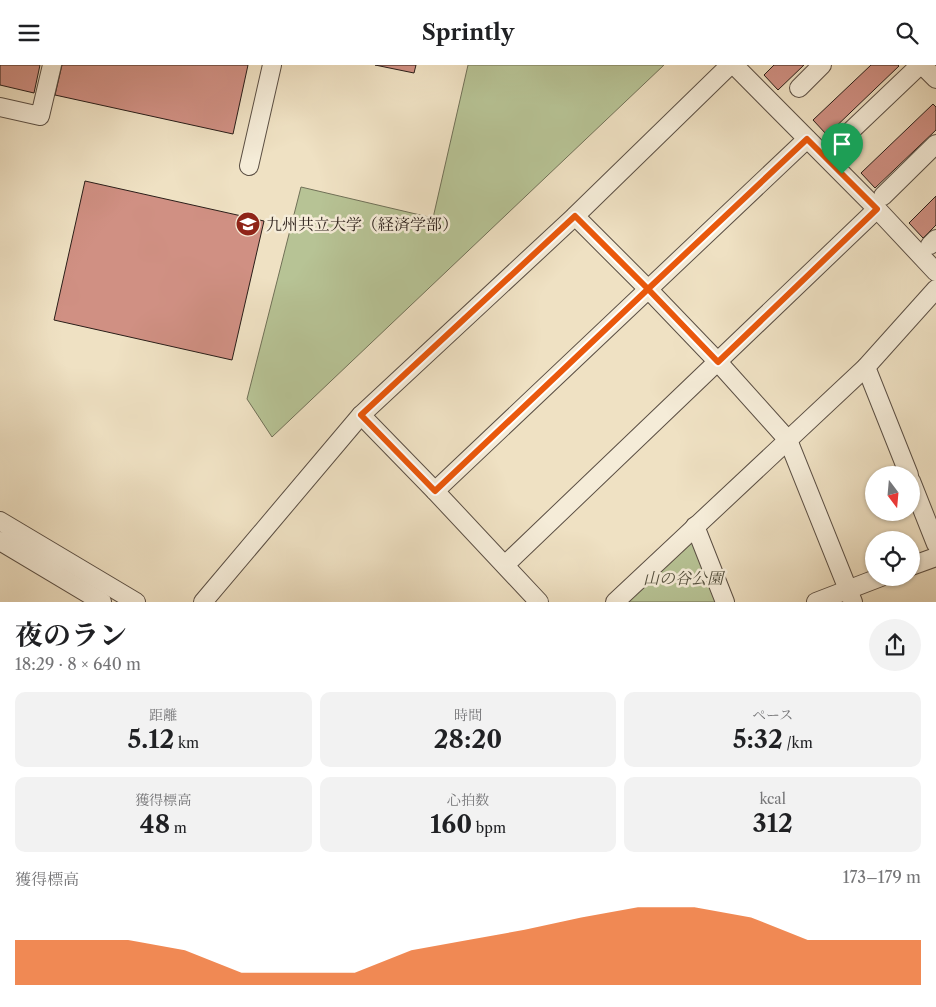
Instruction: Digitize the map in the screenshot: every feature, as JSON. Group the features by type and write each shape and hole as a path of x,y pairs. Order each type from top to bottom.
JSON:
{"street":[{"path":"0,107 40,116 52,65"},
{"path":"249,166 272,65"},
{"path":"203,602 361,415 575,216 730,65"},
{"path":"734,65 807,139 880,203 936,272"},
{"path":"798,87 822,65"},
{"path":"837,144 921,65 936,79"},
{"path":"435,491 807,139"},
{"path":"505,565 718,362 880,203 936,144"},
{"path":"575,216 718,362 788,440 851,596"},
{"path":"616,602 866,367 936,289"},
{"path":"866,367 905,466"},
{"path":"361,415 539,602"},
{"path":"920,504 936,544"},
{"path":"0,521 136,602"},
{"path":"695,526 725,602"},
{"path":"0,541 102,602"},
{"path":"920,563 936,557"},
{"path":"816,602 851,596 867,586"}],"green space":[{"path":"468,65 664,65 272,437 247,399 301,187 433,218"},
{"name":"山の谷公園","path":"692,541 718,602 622,602"}],"building":[{"path":"0,65 40,65 34,93 0,85"},
{"path":"62,65 248,65 233,134 55,95"},
{"path":"375,65 416,65 414,73"},
{"path":"774,65 804,65 778,90 764,75"},
{"path":"871,65 899,66 827,135 813,120"},
{"path":"933,104 936,107 936,130 875,188 861,173"},
{"path":"85,181 264,221 232,360 54,320"},
{"path":"936,196 936,225 923,238 909,223"}],"place":[{"name":"九州共立大学（経済学部）","path":"248,224"}],"route":[{"path":"842,174 807,139 648,289 575,216 361,415 435,491 648,289 718,362 877,209 842,174"}]}
